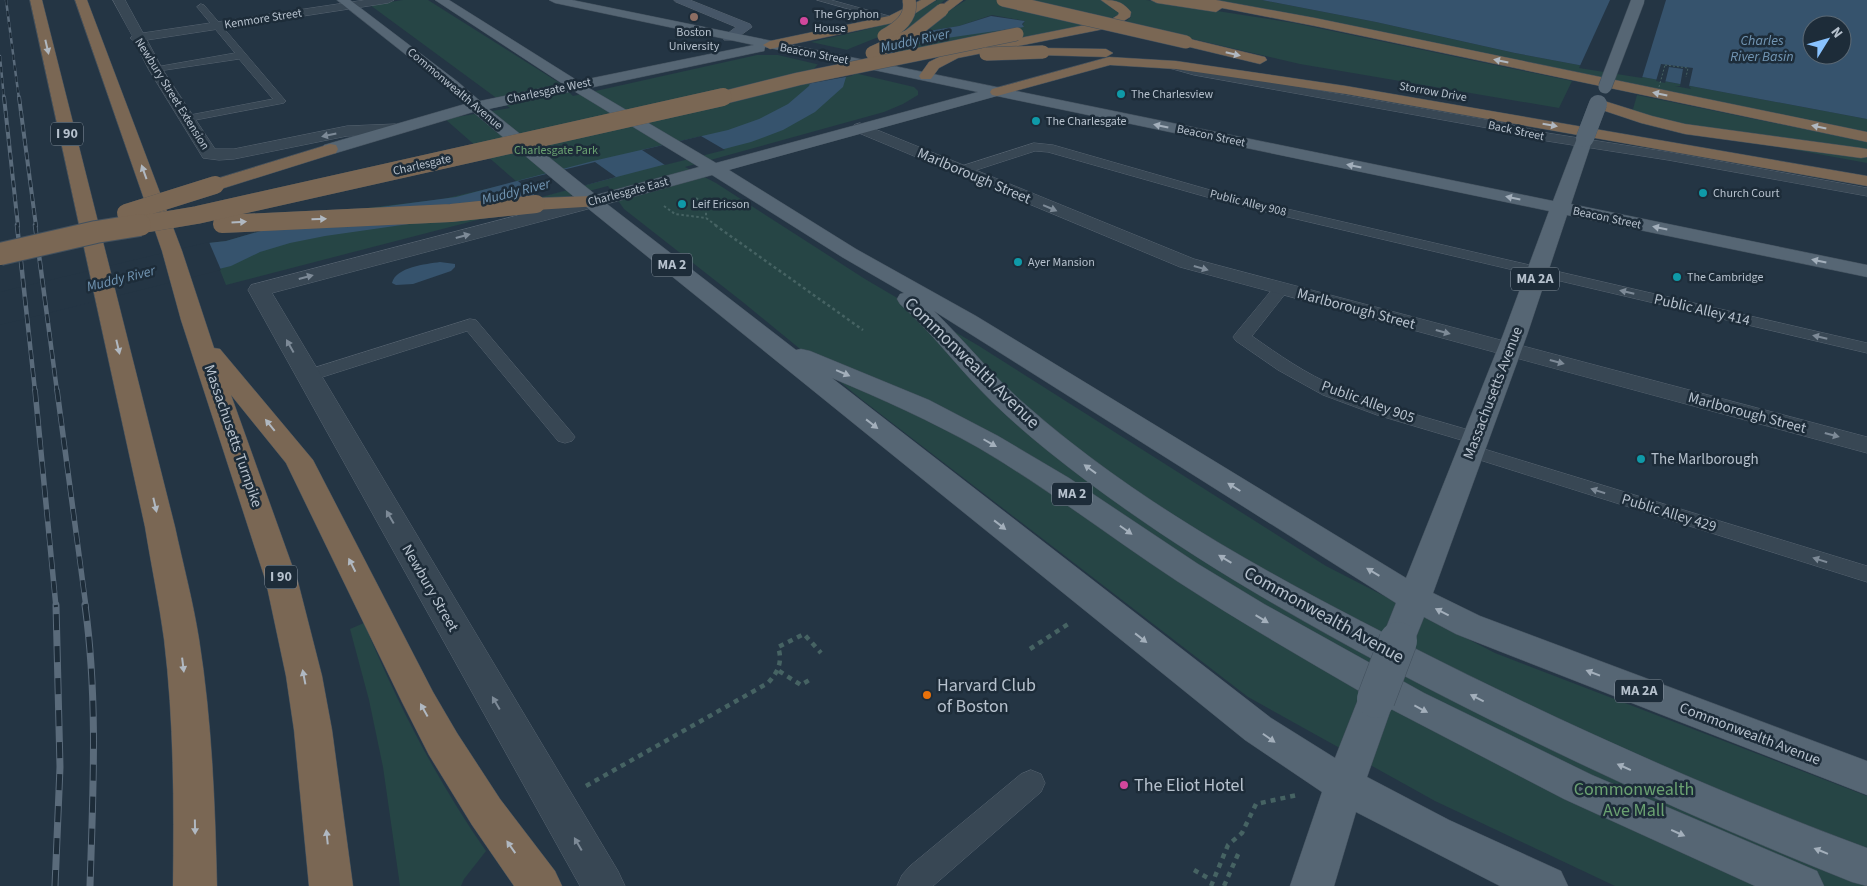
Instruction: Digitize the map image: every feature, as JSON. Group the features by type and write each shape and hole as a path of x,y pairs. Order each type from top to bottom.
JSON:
{"highway":[{"name":"I 90","path":"36,0 160,527 176,606 188,703 195,826 194,886"},
{"name":"Massachusetts Turnpike","path":"81,0 177,266 200,340 270,542 293,625 313,730 331,886"},
{"path":"741,89 857,48 891,32 902,23 911,10 909,0"},
{"path":"770,45 901,16 930,0"},
{"path":"741,89 872,53 909,36 957,0"},
{"path":"1003,0 1273,63"},
{"path":"926,76 934,66 954,55 1114,23 1122,19 1125,14 1121,8 1108,0"},
{"path":"1157,0 1336,26"},
{"path":"1197,0 1336,26 1867,137"},
{"path":"741,89 1070,23 1088,14 1092,8"},
{"path":"870,24 884,10"},
{"path":"741,89 974,55 1043,52 1121,53 1191,60 1346,90 1867,181"},
{"path":"997,92 1109,62 1130,61 1166,64 1346,90"},
{"name":"Storrow Drive","path":"1310,70 1867,168"},
{"name":"Charlesgate","path":"0,254 96,232 197,215 741,89"},
{"path":"1598,104 1647,120 1685,129 1867,153"},
{"path":"0,254 330,149"},
{"path":"0,254 224,224 451,213 536,204 592,202"},
{"path":"200,340 299,460 420,702 443,744 477,798 540,886"}],"main road":[{"name":"Commonwealth Avenue","path":"441,0 576,86 706,164 849,254 968,321 1414,598 1461,622 1511,642 1867,778"},
{"name":"Beacon Street","path":"555,0 1867,271"},
{"name":"Massachusetts Avenue","path":"1312,886 1344,785 1510,349 1566,190 1638,0"},
{"name":"Commonwealth Avenue","path":"347,3 453,85 592,202 1258,729 1313,767 1430,832 1546,886"},
{"name":"Charlesgate West","path":"330,149 476,106 770,45"},
{"path":"926,76 944,90 943,98 928,110"},
{"name":"Charlesgate East","path":"592,202 706,164 860,128 997,92"},
{"name":"Commonwealth Avenue","path":"849,254 881,277 922,311 1000,395 1064,449 1152,514 1257,579 1357,635 1526,722 1718,808 1867,868"},
{"name":"Commonwealth Avenue","path":"752,329 789,350 920,406 988,442 1083,501 1187,572 1244,608 1411,703 1595,795 1802,886"}],"street":[{"name":"Newbury Street Extension","path":"119,0 137,38 206,152 214,155 234,154 347,131 395,129"},
{"name":"Kenmore Street","path":"137,38 347,3 388,0"},
{"path":"680,0 746,28 729,37"},
{"name":"Marlborough Street","path":"860,128 1187,263 1867,445"},
{"name":"Charlesgate East","path":"259,290 592,202"},
{"name":"Newbury Street","path":"259,290 602,886"}],"lane":[{"path":"821,0 884,10"},
{"path":"185,119 280,101 198,3"},
{"path":"156,70 242,55"},
{"name":"Back Street","path":"1166,64 1194,72 1867,192"},
{"name":"Public Alley 908","path":"961,170 1036,147 1047,147 1228,199 1538,272"},
{"name":"Public Alley 414","path":"1538,272 1867,348"},
{"name":"Public Alley 905","path":"1281,289 1242,337 1330,391 1473,445"},
{"path":"307,376 470,324 566,437"},
{"name":"Public Alley 429","path":"1473,445 1867,574"},
{"path":"913,886 921,876 1031,784"}],"path":[{"path":"1660,87 1665,65 1688,68"},
{"path":"691,194 706,205 706,218"},
{"path":"660,203 675,214 706,218 863,330"},
{"path":"1030,649 1068,624"},
{"path":"586,786 768,683 779,671 782,658 778,647 804,634 821,653"},
{"path":"779,671 801,685 811,679"},
{"path":"1210,886 1228,845 1242,833 1256,804 1344,785"},
{"path":"1222,885 1240,852"},
{"path":"1194,870 1208,878"}],"green space":[{"name":"Commonwealth Ave Mall","path":"403,0 428,0 558,82 573,96 757,55 778,55 914,87 918,91 918,95 884,112 685,167 716,183 865,279 979,346 1326,566 1495,653 1867,796 1867,886 1615,886 1435,801 1248,697 861,399 744,303 624,209 608,186 226,285 209,243 226,241 271,228 358,209 443,199 517,182 445,119 510,108 370,5"},
{"path":"937,0 945,0 933,9 950,10 966,0 1146,0 1294,23 1572,81 1559,108 1300,64 1124,23 1131,17 1117,15 1111,19 1038,36 886,55 935,39 1022,26 1025,21 992,15 959,26 928,31 852,51 811,42 892,22"},
{"path":"1212,0 1262,0 1376,22 1515,53 1867,119 1867,132 1325,21"},
{"path":"1637,95 1867,142 1867,163 1630,120"},
{"path":"364,623 390,683 419,741 451,797 486,851 464,879 461,886 400,886 383,767 369,700 350,629"}],"water":[{"name":"Charles River Basin","path":"1262,0 1867,0 1867,119 1515,53 1376,22"},
{"name":"Muddy River","path":"991,16 1025,21 1022,24 1024,27 940,39 905,47 852,72 846,77 843,87 815,112 783,130 751,142 501,207 451,218 325,236 290,243 260,252 231,266 0,323 0,293 208,243 226,241 328,214 456,197 593,161 728,130 759,119 788,104 809,86 814,72 852,51 928,31 959,26"},
{"path":"440,262 455,264 455,267 451,271 413,284 396,285 392,283 399,273 405,270 420,265"}],"pier":[{"path":"1610,0 1666,0 1642,78 1579,68"},
{"path":"931,28 915,40 884,54 890,56 851,76 807,84 812,71 819,63 851,48 876,38 902,31 864,51 906,31"},
{"path":"1661,64 1693,68 1689,86 1691,89 1675,86 1680,86 1683,69 1669,67 1665,83 1656,81"},
{"path":"701,136 725,150 665,165 642,150"},
{"path":"595,162 616,177 538,198 404,210 537,197 518,181"},
{"path":"209,242 221,270 0,325 0,292"}],"railway":[{"path":"6,0 19,99"},
{"path":"0,56 4,99"},
{"path":"4,97 18,226"},
{"path":"19,97 36,226"},
{"path":"17,225 35,391"},
{"path":"35,225 57,391"},
{"path":"35,390 56,607"},
{"path":"57,390 86,607"},
{"path":"55,886 60,767 56,605"},
{"path":"85,605 92,675 93,710 90,886"}],"place":[{"name":"Boston University","path":"694,17"},
{"name":"The Gryphon House","path":"804,21"},
{"name":"The Charlesview","path":"1121,94"},
{"name":"The Charlesgate","path":"1036,121"},
{"name":"Church Court","path":"1703,193"},
{"name":"Leif Ericson","path":"682,204"},
{"name":"Ayer Mansion","path":"1018,262"},
{"name":"The Cambridge","path":"1677,277"},
{"name":"The Marlborough","path":"1641,459"},
{"name":"Harvard Club of Boston","path":"927,695"},
{"name":"The Eliot Hotel","path":"1124,785"}],"park label":[{"name":"Charlesgate Park","path":"556,150"}]}
